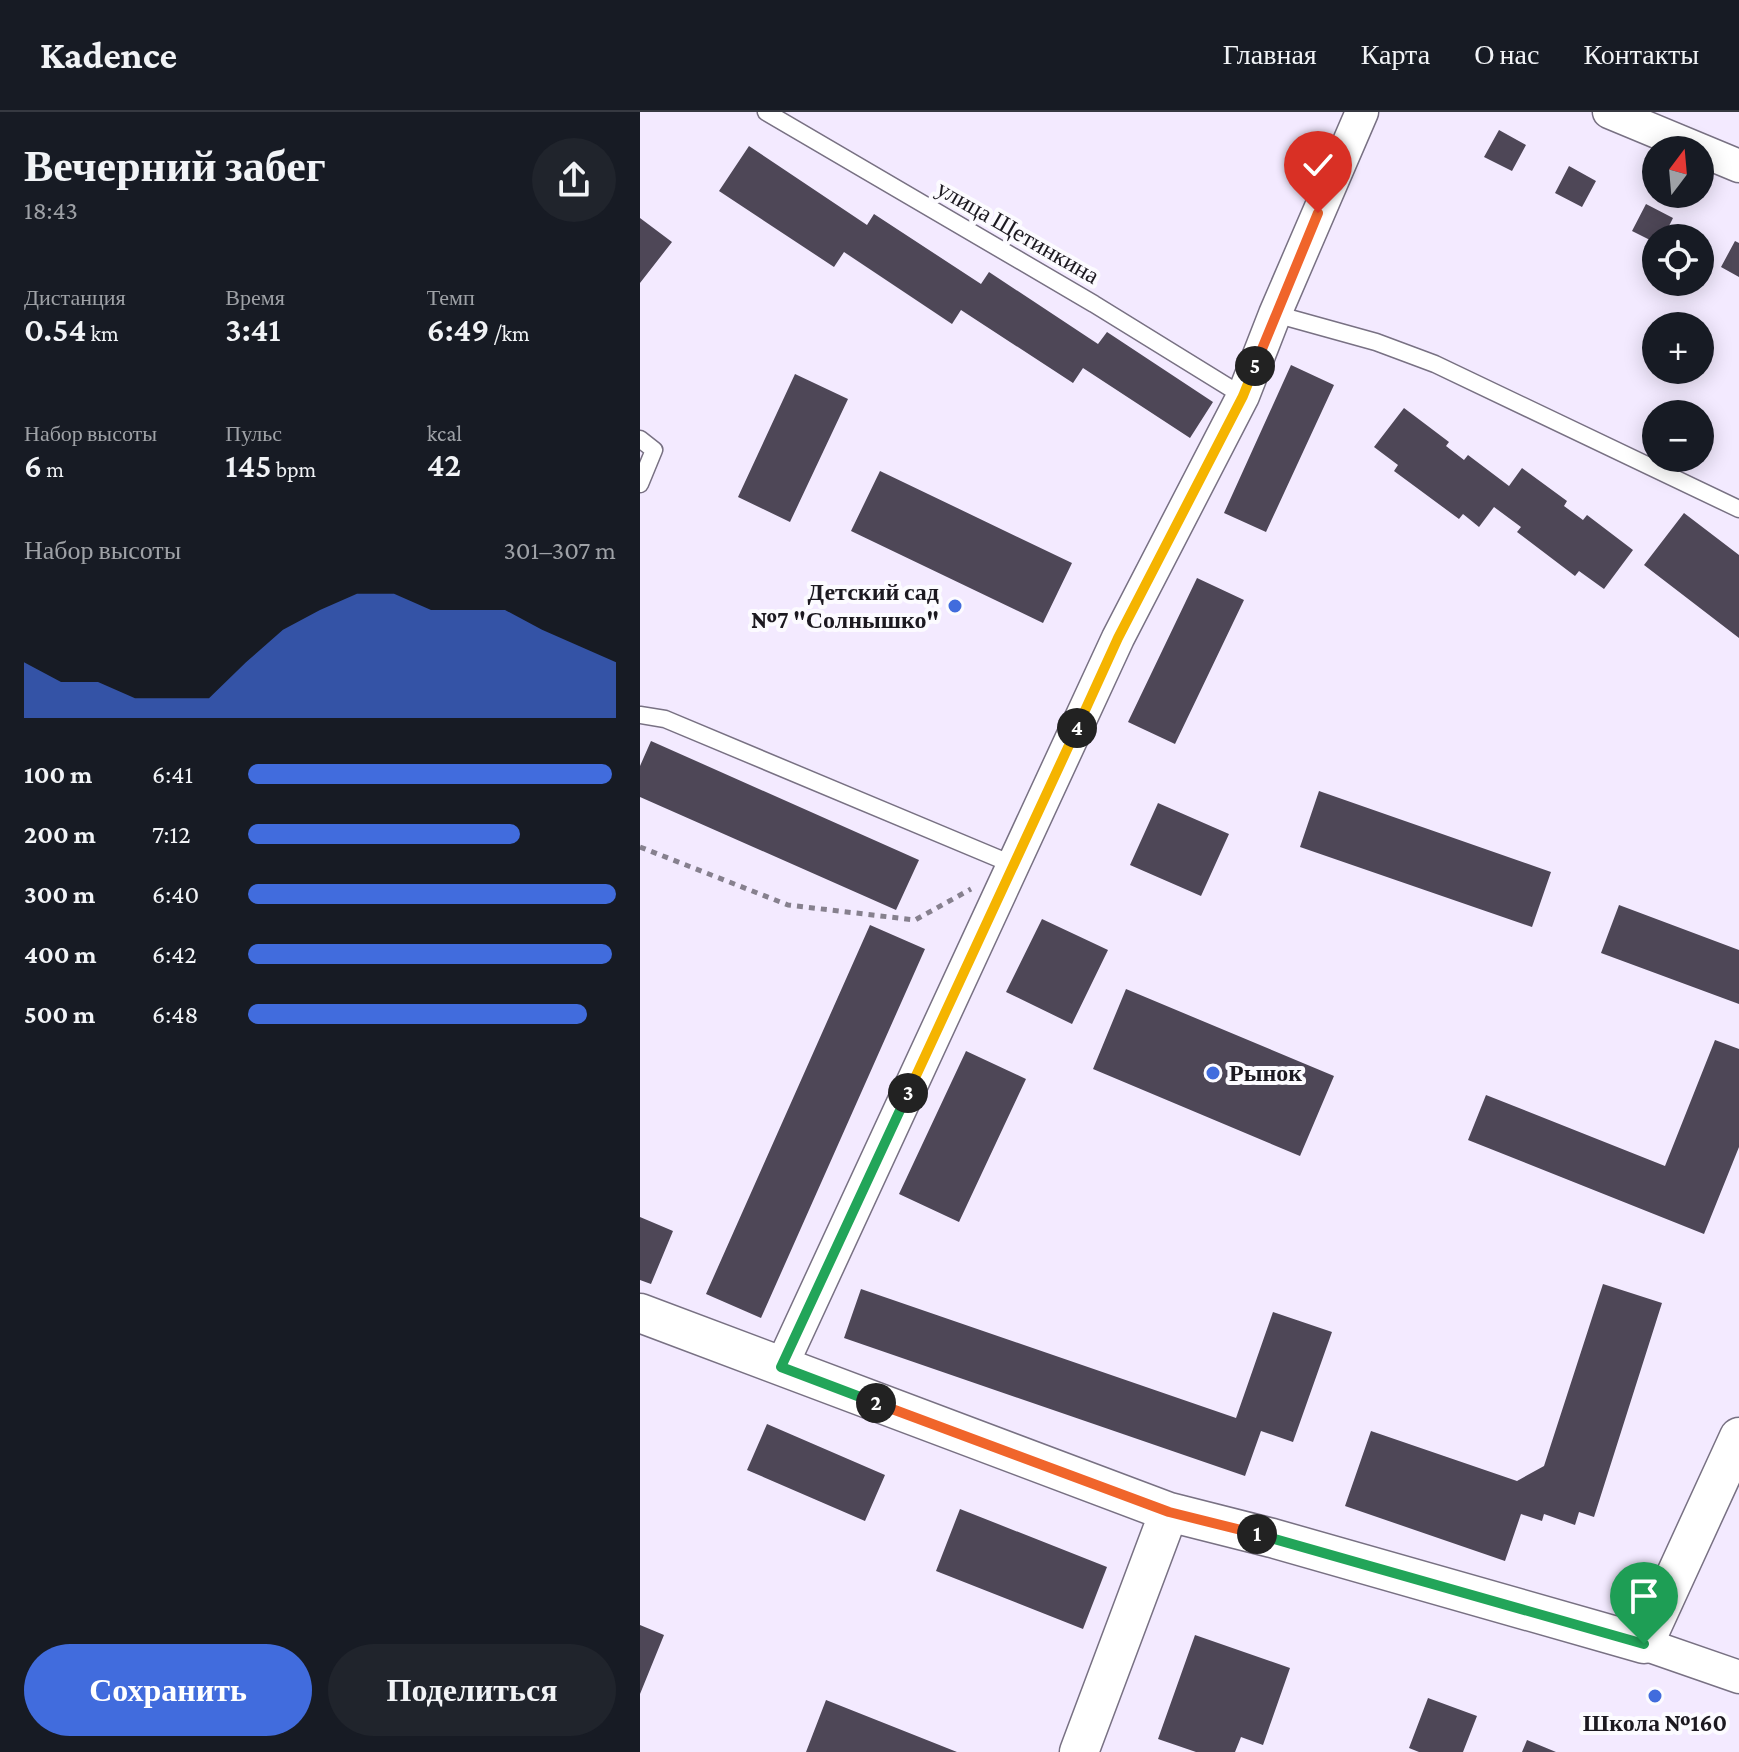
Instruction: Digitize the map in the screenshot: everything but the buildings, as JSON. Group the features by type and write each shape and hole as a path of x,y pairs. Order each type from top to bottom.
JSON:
{"street":[{"path":"781,1367 1118,638 1243,396 1362,112"},
{"path":"1609,112 1739,166"},
{"path":"640,1313 1169,1512 1272,1538 1644,1644 1739,1677"},
{"path":"1644,1644 1739,1437"},
{"path":"1079,1752 1169,1512"}],"lane":[{"name":"улица Щетинкина","path":"766,112 1094,304 1243,396"},
{"path":"1275,314 1376,342 1435,364 1739,509"},
{"path":"640,439 654,450 640,484"},
{"path":"640,715 665,719 1014,865"}],"path":[{"path":"640,847 788,905 915,920 1014,865"}],"place":[{"name":"Детский сад №7 \"Солнышко\"","path":"955,606"},
{"name":"Рынок","path":"1213,1073"},
{"name":"Школа №160","path":"1655,1696"}],"route":[{"path":"1318,213 1243,396 1118,638 781,1367 1169,1512 1272,1538 1644,1644"}]}
